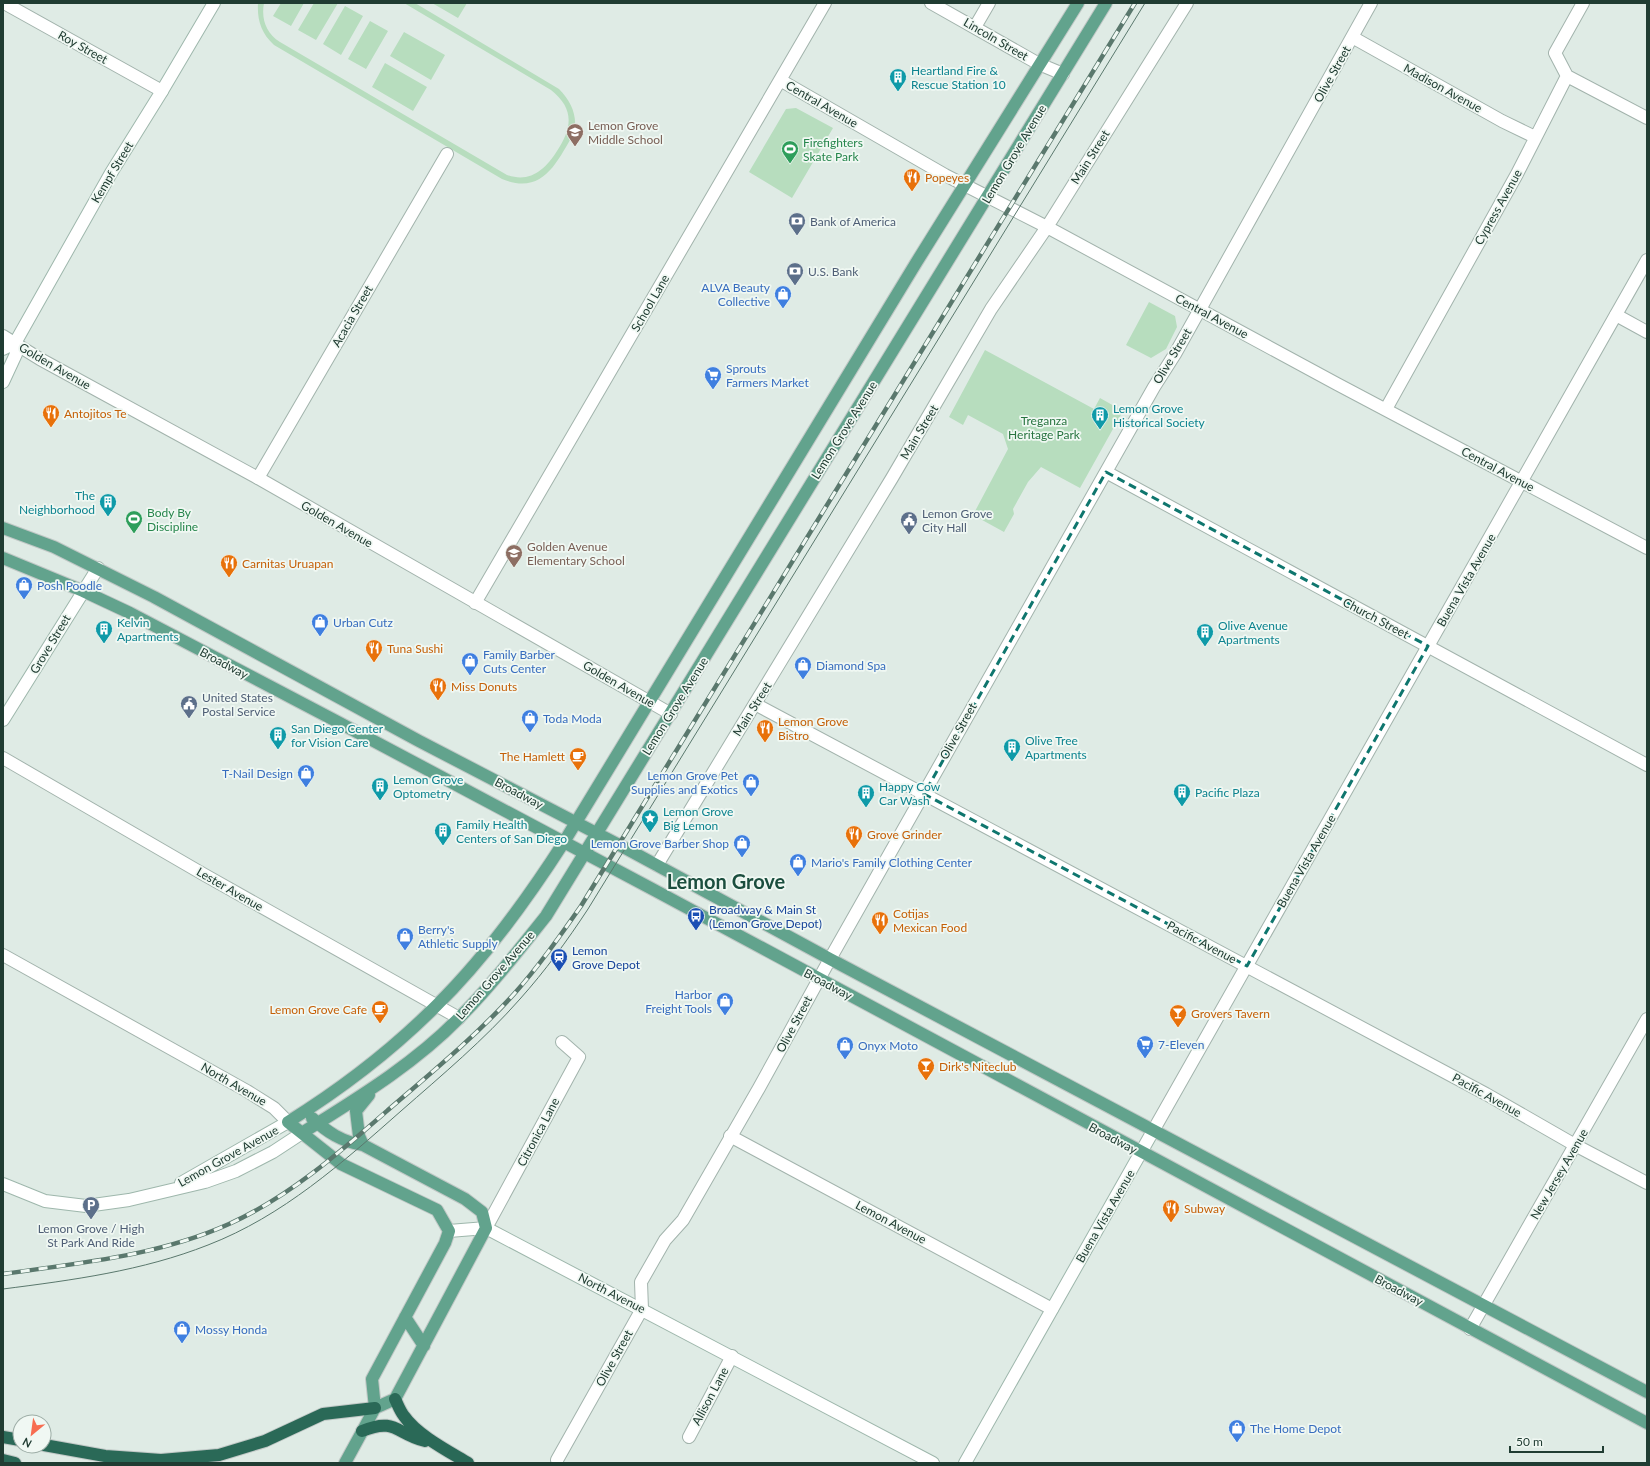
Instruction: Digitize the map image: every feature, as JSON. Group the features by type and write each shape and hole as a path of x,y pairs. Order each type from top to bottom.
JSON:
{"highway":[{"path":"395,1399 404,1417 434,1442 468,1463"},
{"path":"52,1446 105,1456 161,1460 218,1454 265,1441 323,1414 375,1408"},
{"path":"362,1431 384,1425 394,1426 423,1440 434,1442"},
{"path":"3,1460 16,1463"}],"main road":[{"name":"Lemon Grove Avenue","path":"288,1122 305,1112 397,1042 436,1006 502,930 564,842 965,184 1078,3"},
{"name":"Lemon Grove Avenue","path":"302,1133 385,1080 438,1038 459,1018 498,974 546,916 1106,3"},
{"name":"Broadway","path":"3,528 34,538 98,568 419,741 657,865 1153,1131 1647,1392"},
{"name":"Broadway","path":"3,558 83,591 130,613 819,978 1647,1423"},
{"path":"363,1145 358,1136 356,1111 363,1100 385,1080"},
{"path":"305,1112 328,1132 349,1143 363,1145 465,1199 482,1212 486,1228 395,1399 375,1408"},
{"name":"North Avenue","path":"288,1122 341,1164 437,1210 449,1231"},
{"path":"345,1463 375,1408 372,1379 445,1243 449,1231"},
{"path":"405,1317 424,1346"}],"street":[{"name":"Roy Street","path":"4,3 162,91"},
{"name":"Kempf Street","path":"3,382 16,354 15,343 111,173 214,3"},
{"name":"School Lane","path":"475,603 825,3"},
{"name":"Lincoln Street","path":"930,3 1039,64 1062,74"},
{"path":"975,27 989,3"},
{"name":"Main Street","path":"657,865 947,386 991,309 1047,227 1187,3"},
{"name":"Olive Street","path":"557,1460 642,1309 641,1282 665,1240 683,1220 759,1088 969,711 1200,309 1371,3"},
{"path":"1583,3 1555,53 1567,76 1647,118"},
{"name":"Madison Avenue","path":"1352,37 1502,121 1535,137"},
{"name":"Cypress Avenue","path":"1386,409 1567,76"},
{"name":"Central Avenue","path":"780,80 945,175 1047,227 1647,548"},
{"name":"Acacia Street","path":"258,478 447,154"},
{"name":"Buena Vista Avenue","path":"965,1463 1647,260"},
{"path":"1616,315 1647,332"},
{"name":"Golden Avenue","path":"3,336 40,359 258,478 671,714"},
{"path":"3,349 15,343"},
{"name":"Church Street","path":"1106,472 1647,765"},
{"name":"Grove Street","path":"3,720 98,568"},
{"name":"Pacific Avenue","path":"755,704 1486,1094 1575,1145 1647,1183"},
{"name":"Lester Avenue","path":"3,758 459,1018"},
{"name":"North Avenue","path":"3,955 247,1091 274,1108 288,1122"},
{"name":"New Jersey Avenue","path":"1470,1329 1647,1019"},
{"name":"Citronica Lane","path":"486,1228 579,1057 562,1042"},
{"name":"Lemon Grove Avenue","path":"168,1190 224,1160 288,1122"},
{"name":"Lemon Grove Avenue","path":"168,1190 205,1182 236,1171 273,1152 302,1133"},
{"name":"Lemon Avenue","path":"730,1136 1052,1309"},
{"path":"3,1184 45,1201 86,1206 129,1200 168,1190"},
{"path":"449,1231 486,1228"},
{"name":"North Avenue","path":"486,1228 933,1463"},
{"name":"Allison Lane","path":"689,1437 732,1356"}],"highlighted area":[{"path":"1106,472 1428,646 1247,966 924,794"}],"green space":[{"path":"258,3 264,3 263,15 268,30 280,42 507,175 515,177 530,176 542,169 552,158 562,143 568,127 569,119 564,104 551,90 404,3 415,3 559,89 567,99 572,109 575,121 574,133 555,165 538,180 528,183 516,183 502,179 274,45 266,36 259,21"},
{"path":"281,3 304,3 291,26 273,16"},
{"path":"314,3 338,3 316,40 298,30"},
{"path":"432,3 467,3 458,18"},
{"path":"345,6 363,16 341,55 323,44"},
{"path":"370,21 388,31 366,69 348,59"},
{"path":"404,32 445,55 431,80 390,56"},
{"path":"385,63 427,87 413,111 372,87"},
{"path":"796,108 833,128 792,198 749,172 786,109"},
{"path":"1149,302 1175,316 1177,327 1166,349 1151,358 1126,345"},
{"name":"Treganza Heritage Park","path":"985,350 1094,409 1100,398 1123,411 1080,488 1041,467 1028,482 1013,509 1014,514 1004,532 973,515 1008,449 1003,434 968,415 963,425 949,417"}],"tram line":[{"path":"3,1289 81,1278 158,1262 208,1245 262,1219 286,1204 334,1169 462,1057 492,1029 520,999 556,956 588,909 1145,3"}],"railway":[{"path":"3,1274 89,1262 146,1251 202,1235 251,1213 293,1187 332,1158 453,1054 514,994 541,962 581,906 1135,3"}],"place":[{"name":"Heartland Fire & Rescue Station 10","path":"898,92"},
{"name":"Lemon Grove Middle School","path":"575,147"},
{"name":"Firefighters Skate Park","path":"790,164"},
{"name":"Popeyes","path":"912,192"},
{"name":"Bank of America","path":"797,236"},
{"name":"U.S. Bank","path":"795,286"},
{"name":"ALVA Beauty Collective","path":"783,309"},
{"name":"Sprouts Farmers Market","path":"713,390"},
{"name":"Antojitos Te","path":"51,428"},
{"name":"Lemon Grove Historical Society","path":"1100,430"},
{"name":"The Neighborhood","path":"108,517"},
{"name":"Body By Discipline","path":"134,534"},
{"name":"Lemon Grove City Hall","path":"909,535"},
{"name":"Golden Avenue Elementary School","path":"514,568"},
{"name":"Carnitas Uruapan","path":"229,578"},
{"name":"Posh Poodle","path":"24,600"},
{"name":"Urban Cutz","path":"320,637"},
{"name":"Kelvin Apartments","path":"104,644"},
{"name":"Olive Avenue Apartments","path":"1205,647"},
{"name":"Tuna Sushi","path":"374,663"},
{"name":"Family Barber Cuts Center","path":"470,676"},
{"name":"Diamond Spa","path":"803,680"},
{"name":"Miss Donuts","path":"438,701"},
{"name":"United States Postal Service","path":"189,719"},
{"name":"Toda Moda","path":"530,733"},
{"name":"Lemon Grove Bistro","path":"765,743"},
{"name":"San Diego Center for Vision Care","path":"278,750"},
{"name":"Olive Tree Apartments","path":"1012,762"},
{"name":"The Hamlett","path":"578,771"},
{"name":"T-Nail Design","path":"306,788"},
{"name":"Lemon Grove Pet Supplies and Exotics","path":"751,797"},
{"name":"Lemon Grove Optometry","path":"380,801"},
{"name":"Pacific Plaza","path":"1182,807"},
{"name":"Happy Cow Car Wash","path":"866,808"},
{"name":"Lemon Grove Big Lemon","path":"650,833"},
{"name":"Family Health Centers of San Diego","path":"443,846"},
{"name":"Grove Grinder","path":"854,849"},
{"name":"Lemon Grove Barber Shop","path":"742,858"},
{"name":"Mario's Family Clothing Center","path":"798,877"},
{"name":"Broadway & Main St (Lemon Grove Depot)","path":"696,931"},
{"name":"Cotijas Mexican Food","path":"880,935"},
{"name":"Berry's Athletic Supply","path":"405,951"},
{"name":"Lemon Grove Depot","path":"559,972"},
{"name":"Harbor Freight Tools","path":"725,1016"},
{"name":"Lemon Grove Cafe","path":"380,1024"},
{"name":"Grovers Tavern","path":"1178,1028"},
{"name":"7-Eleven","path":"1145,1059"},
{"name":"Onyx Moto","path":"845,1060"},
{"name":"Dirk's Niteclub","path":"926,1081"},
{"name":"Lemon Grove / High St Park And Ride","path":"91,1220"},
{"name":"Subway","path":"1171,1223"},
{"name":"Mossy Honda","path":"182,1344"},
{"name":"The Home Depot","path":"1237,1443"}],"district":[{"name":"Lemon Grove","path":"726,881"}]}
